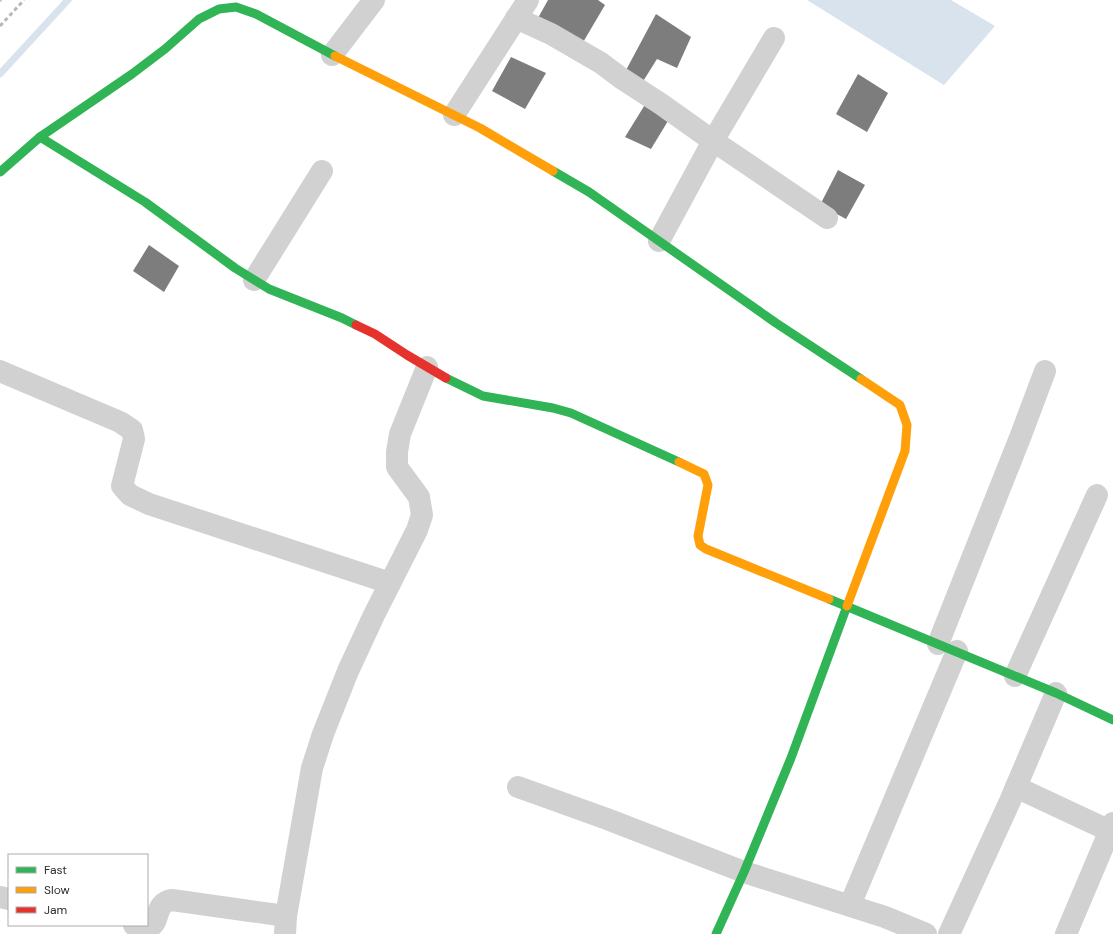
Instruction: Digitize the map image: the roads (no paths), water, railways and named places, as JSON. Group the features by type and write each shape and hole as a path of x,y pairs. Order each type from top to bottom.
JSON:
{"street":[{"path":"332,55 374,0"},
{"path":"454,115 528,0"},
{"path":"0,172 40,136 132,74 165,49 199,18 222,4 256,14 332,55 480,128 588,192 776,322 900,405 907,425 905,451 791,758 744,872 716,934"},
{"path":"516,18 562,40 601,63 826,218"},
{"path":"659,241 713,141 774,38"},
{"path":"40,136 145,202 235,268 269,289 342,318 375,334 452,382 483,396 545,406 571,414 685,464 704,474 708,485 698,536 700,545 706,549 1056,693 1113,720"},
{"path":"254,280 322,171"},
{"path":"140,926 149,927 153,925 160,906 167,901 172,900 286,925 312,768 323,734 348,671 417,530 422,515 419,497 397,466 397,452 400,434 427,367"},
{"path":"0,371 120,422 132,430 134,439 122,486 130,495 149,504 390,583"},
{"path":"850,905 947,648 1021,435 1045,371"},
{"path":"1015,676 1097,495"},
{"path":"949,934 1016,787 1056,693"},
{"path":"518,787 607,819 744,872 850,905 885,917 926,934"},
{"path":"1016,787 1111,827 1066,934"}],"waterway":[{"path":"0,74 68,0"}],"railway":[{"path":"0,26 24,0"}]}
